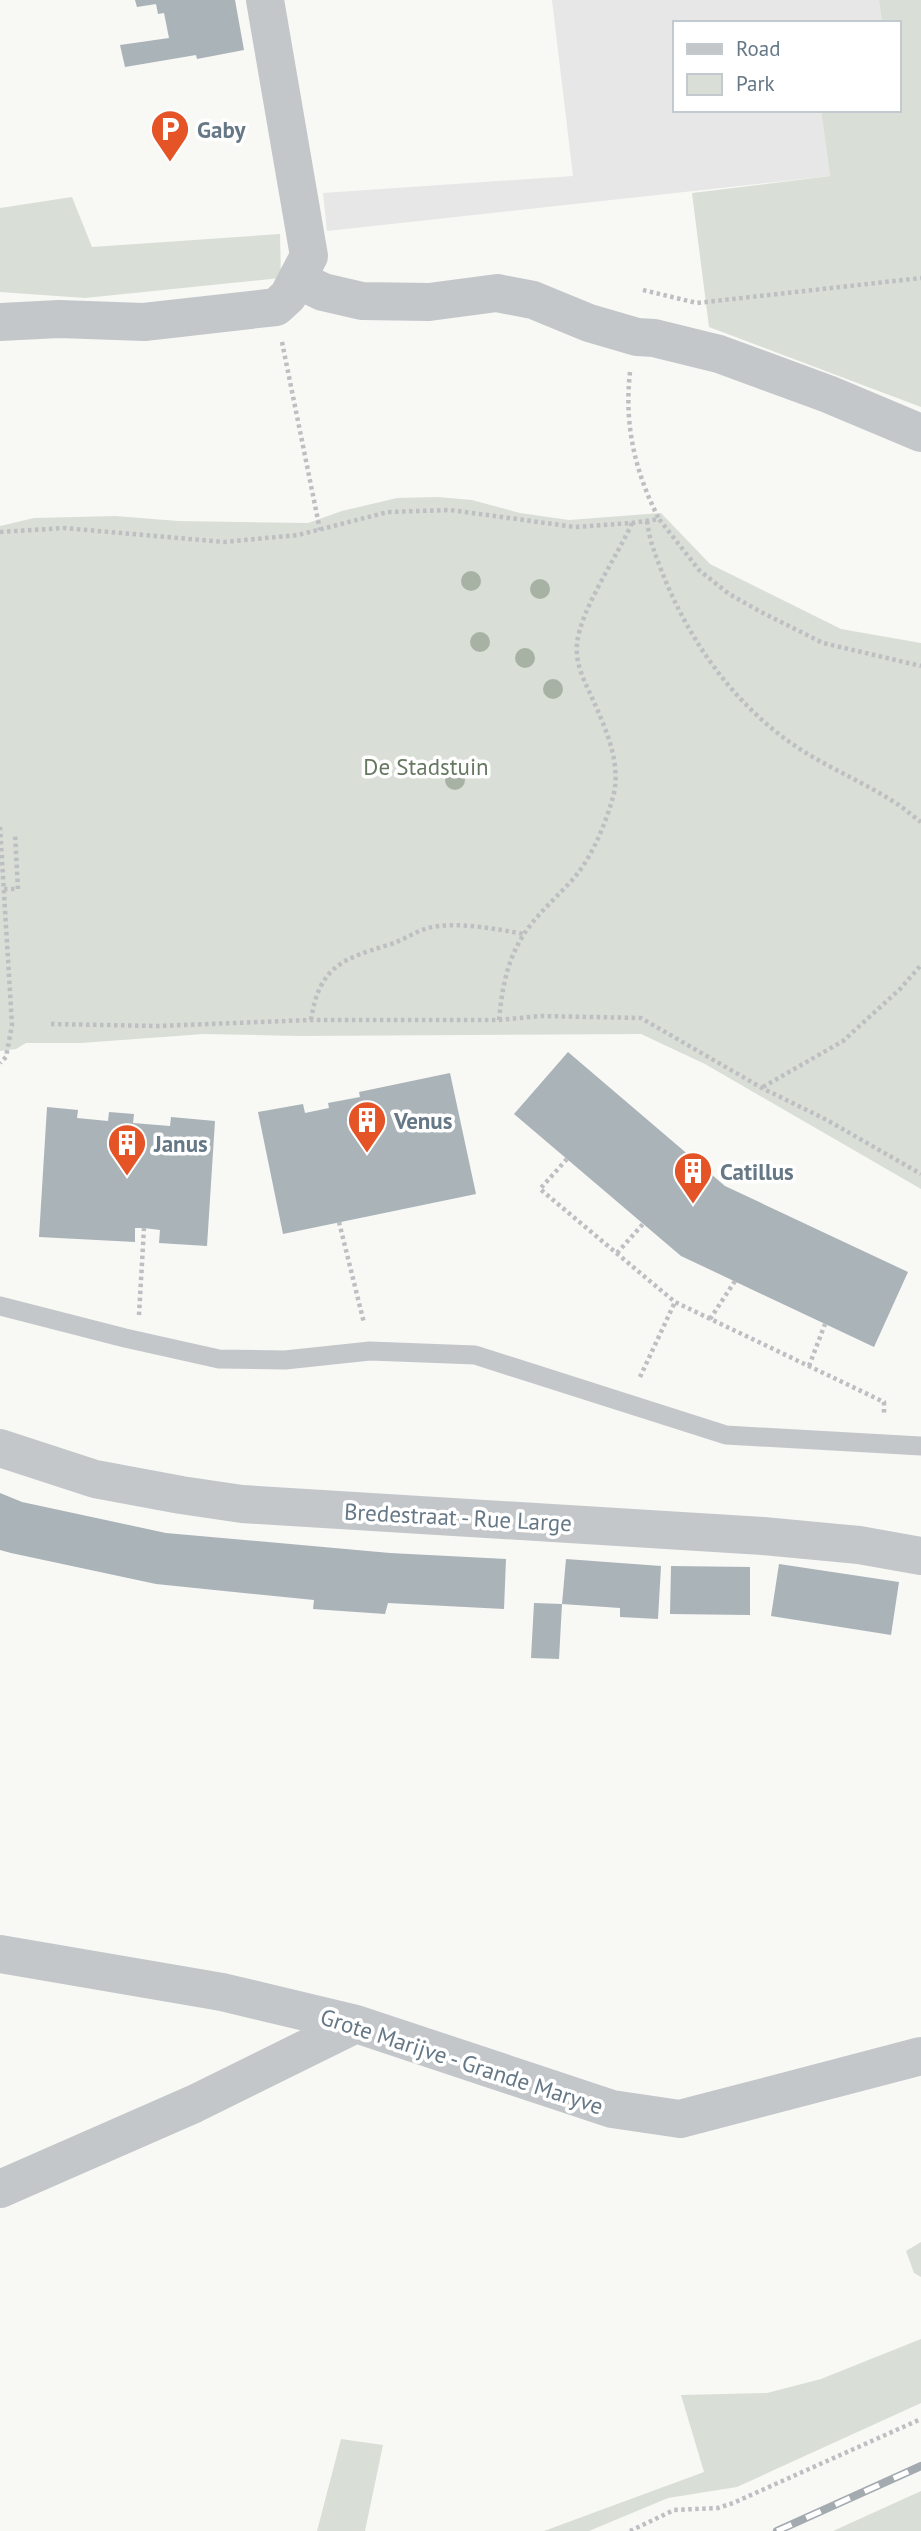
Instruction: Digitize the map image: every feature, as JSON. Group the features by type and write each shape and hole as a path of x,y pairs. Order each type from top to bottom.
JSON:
{"street":[{"path":"265,0 294,281"},
{"path":"0,321 59,318 144,322 294,281 323,292 362,301 429,302 497,293 533,300 589,323 637,337 654,338 719,354 828,394 921,433"},
{"name":"Bredestraat - Rue Large","path":"0,1448 95,1479 242,1504 763,1536 859,1545 921,1556"},
{"name":"Grote Marijve - Grande Maryve","path":"0,1954 222,1992 356,2024 612,2109 680,2119 921,2056"},
{"path":"0,2189 194,2104 356,2024"}],"lane":[{"path":"0,1306 219,1359 285,1360 370,1351 475,1355 726,1435 921,1446"}],"path":[{"path":"643,290 697,303 921,278"},
{"path":"294,281 320,530"},
{"path":"637,337 629,375 629,435 638,472 659,519 699,570 729,594 823,643 921,666"},
{"path":"0,532 64,528 224,542 298,535 388,512 450,510 575,527 659,519"},
{"path":"647,521 649,538 666,583 689,630 715,669 745,702 784,738 826,765 892,800 921,822"},
{"path":"499,1020 503,980 524,934 576,875 600,837 613,795 616,781 614,761 601,716 578,667 577,644 583,622 632,523"},
{"path":"0,827 12,1025 6,1057 0,1063"},
{"path":"4,889 18,889 15,834"},
{"path":"311,1020 314,999 334,966 355,955 392,944 429,928 479,926 524,934"},
{"path":"762,1088 843,1041 900,989 921,965"},
{"path":"51,1024 158,1026 311,1020 499,1020 541,1016 640,1018 921,1174"},
{"path":"567,1159 540,1189 675,1302 884,1402 883,1444"},
{"path":"339,1222 370,1351"},
{"path":"617,1253 643,1224"},
{"path":"138,1341 144,1228"},
{"path":"710,1319 735,1281"},
{"path":"628,1404 675,1302"},
{"path":"808,1366 825,1324"},
{"path":"629,2531 674,2510 718,2508 733,2503 921,2419"}],"shaded area":[{"path":"552,0 879,0 882,21 673,21 673,112 821,112 830,176 327,231 323,193 573,176"}],"green space":[{"path":"879,0 921,0 921,407 709,327 692,193 830,176 821,112 900,112 900,21 882,21"},
{"path":"72,197 92,247 280,234 281,278 85,298 0,292 0,208"},
{"name":"De Stadstuin","path":"397,498 472,500 520,513 569,520 661,513 710,564 841,629 921,643 921,1189 705,1064 641,1034 204,1034 81,1043 26,1043 16,1049 0,1051 0,526 34,518 115,516 178,521 308,523 342,511"},
{"path":"921,2242 921,2277 914,2273 906,2251"},
{"path":"921,2339 921,2403 737,2487 668,2498 589,2531 544,2531 704,2472 681,2395 767,2393 821,2379"},
{"path":"341,2439 383,2445 365,2531 317,2531"},
{"path":"921,2491 921,2531 833,2531"}],"building":[{"path":"135,0 235,0 244,50 197,59 196,55 125,67 120,45 169,38 164,13 158,14 156,4 137,7"},
{"name":"Catillus","path":"568,1052 725,1186 908,1272 874,1347 681,1256 514,1114"},
{"name":"Venus","path":"450,1073 476,1194 283,1234 258,1112 303,1104 305,1113 329,1108 328,1103 360,1097 359,1092"},
{"name":"Janus","path":"47,1107 78,1110 77,1118 108,1121 109,1112 134,1114 133,1123 170,1126 171,1117 215,1121 207,1246 159,1243 160,1230 144,1228 135,1228 135,1242 39,1237"},
{"path":"0,1493 22,1502 166,1533 390,1553 506,1559 504,1609 388,1603 385,1614 313,1609 314,1600 156,1584 11,1553 0,1550"},
{"path":"566,1559 661,1566 658,1619 620,1617 620,1608 562,1604"},
{"path":"779,1564 899,1582 891,1635 771,1616"},
{"path":"671,1566 750,1567 750,1615 670,1614"},
{"path":"534,1603 562,1604 559,1659 531,1658"}],"railway":[{"path":"777,2531 921,2466"}],"place":[{"name":"Gaby","path":"170,163"},
{"name":"Venus","path":"367,1154"},
{"name":"Janus","path":"127,1177"},
{"name":"Catillus","path":"693,1205"}]}
